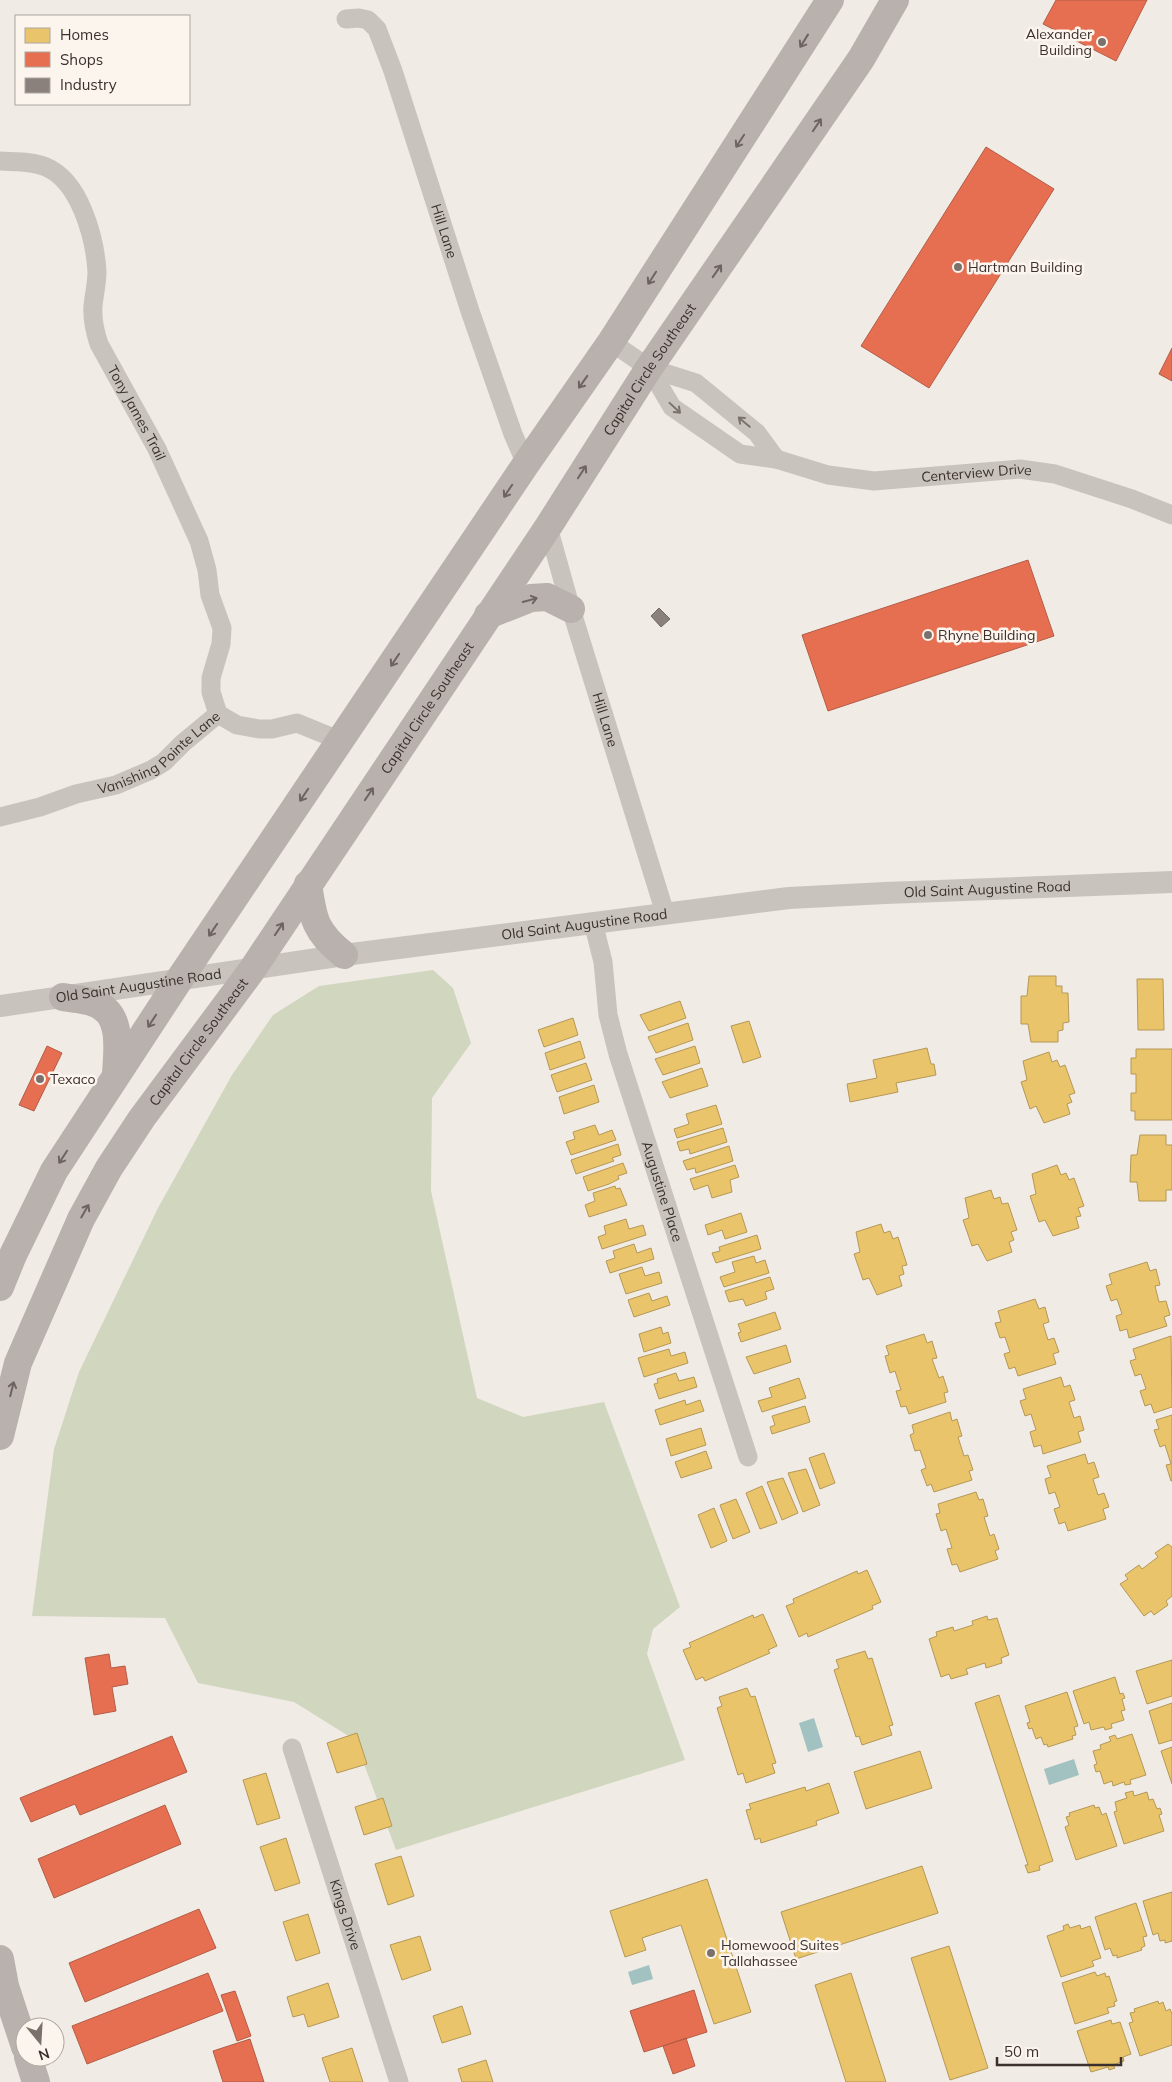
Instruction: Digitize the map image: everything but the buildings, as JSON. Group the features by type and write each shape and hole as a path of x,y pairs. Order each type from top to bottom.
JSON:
{"main road":[{"path":"0,1286 54,1171 179,980 526,464 611,342 830,0"},
{"name":"Capital Circle Southeast","path":"0,1436 18,1363 81,1219 109,1168 142,1118 252,970 548,526 649,368 862,59 895,0"},
{"path":"488,615 531,598 547,597 570,609"},
{"path":"308,884 317,926 327,942 344,955"},
{"path":"63,997 95,1003 111,1018 118,1031 116,1076"},
{"path":"0,1959 5,1986 15,2017"},
{"path":"0,2024 15,2041"}],"street":[{"name":"Hill Lane","path":"346,19 359,18 368,20 377,28 393,71 470,312 513,434 526,464"},
{"name":"Tony James Trail","path":"0,160 45,166 57,173 72,187 80,200 97,271 93,308 94,330 99,344 171,477 199,541 207,570 210,595 222,628 221,644 211,678 211,692 218,714"},
{"name":"Centerview Drive","path":"611,342 649,368 696,383 757,433 776,459"},
{"name":"Centerview Drive","path":"649,368 672,408 740,454 776,459 828,476 874,482 1020,469 1055,474 1172,515"},
{"name":"Hill Lane","path":"548,526 570,609 665,913"},
{"name":"Vanishing Pointe Lane","path":"0,817 40,807 76,794 116,785 151,770 164,762 184,742 218,714 237,725 259,729 272,729 297,723 341,741"},
{"name":"Old Saint Augustine Road","path":"0,1006 344,955 593,922 798,898 1172,882"},
{"name":"Augustine Place","path":"593,922 603,962 608,1015 618,1054 748,1457"},
{"name":"Kings Drive","path":"292,1748 399,2082"}],"green space":[{"path":"433,970 453,988 471,1043 432,1098 431,1191 477,1398 523,1417 604,1402 680,1607 653,1629 647,1654 685,1760 396,1850 355,1740 294,1702 198,1683 165,1618 32,1616 54,1449 79,1372 158,1208 232,1075 273,1015 319,986"}],"water":[{"path":"814,1718 823,1747 808,1752 799,1723"},
{"path":"1074,1759 1079,1775 1049,1785 1044,1769"},
{"path":"649,1965 653,1979 632,1985 628,1972"}],"place":[{"name":"Alexander Building","path":"1102,42"},
{"name":"Hartman Building","path":"958,267"},
{"name":"Rhyne Building","path":"928,635"},
{"name":"Texaco","path":"40,1079"},
{"name":"Homewood Suites Tallahassee","path":"711,1953"}]}
